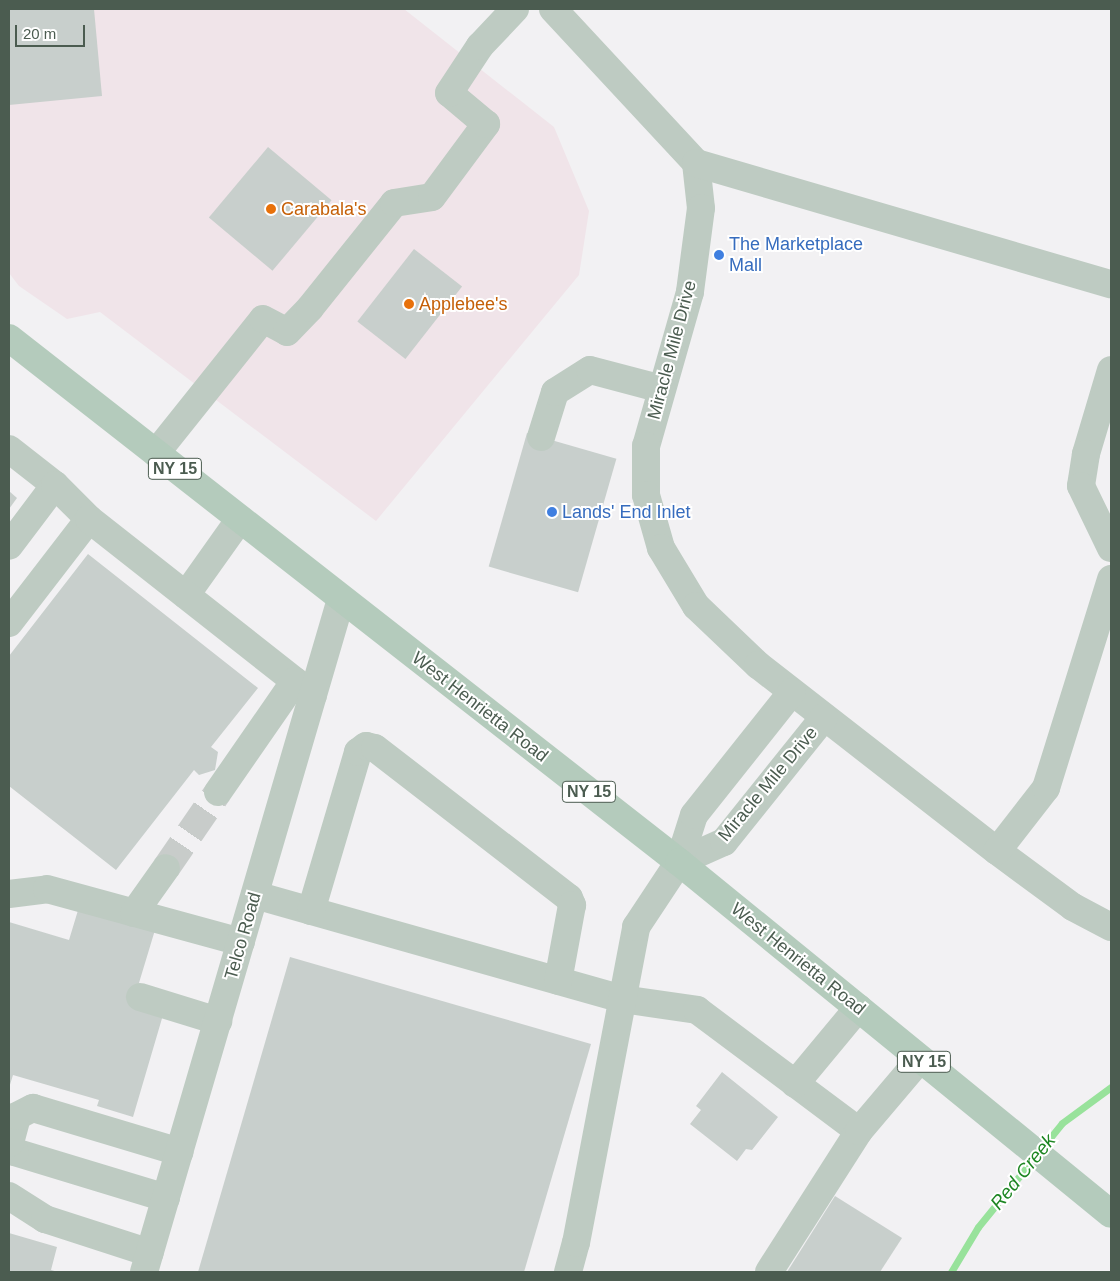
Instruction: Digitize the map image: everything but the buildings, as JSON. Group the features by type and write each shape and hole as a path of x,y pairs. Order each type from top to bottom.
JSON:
{"main road":[{"name":"West Henrietta Road","path":"9,338 679,862 1111,1214"}],"street":[{"path":"156,453 263,319 287,332 310,308 394,203 432,197 486,124 448,93 480,46 515,9"},
{"path":"553,9 696,163 1111,284"},
{"name":"Miracle Mile Drive","path":"696,163 701,208 690,292 646,446 646,495 661,548 696,606 752,660 997,851 1073,907 1111,927"},
{"path":"541,437 555,392 590,370 662,389"},
{"path":"1111,370 1086,454 1082,486 1111,548"},
{"path":"9,449 55,485 89,519 304,688 218,792"},
{"path":"9,546 55,485"},
{"path":"9,623 89,519"},
{"path":"186,595 240,519"},
{"path":"997,851 1046,788 1111,579"},
{"name":"Telco Road","path":"147,1262 255,895 304,688 341,599"},
{"name":"Miracle Mile Drive","path":"679,862 694,815 792,692"},
{"name":"Miracle Mile Drive","path":"679,862 724,842 824,717"},
{"path":"311,911 358,752 366,746 375,748 569,898 572,905 558,981"},
{"path":"568,1272 576,1243 636,927 679,862"},
{"path":"134,913 166,868"},
{"path":"9,894 47,889 241,942"},
{"path":"255,895 622,999 697,1010 859,1132"},
{"path":"140,997 218,1021"},
{"path":"795,1084 858,1008"},
{"path":"769,1272 859,1132 920,1059"},
{"path":"166,1198 15,1152 10,1143 17,1116 33,1108 180,1152"},
{"path":"9,1196 45,1219 147,1262"}],"shaded area":[{"path":"9,9 404,9 554,127 589,211 579,275 376,521 100,312 67,319 19,286 9,273"}],"waterway":[{"name":"Red Creek","path":"1041,1149 1062,1123 1111,1087"},
{"name":"Red Creek","path":"951,1272 978,1227 1034,1158"}],"tunnel":[{"path":"166,868 218,792"}],"place":[{"name":"Carabala's","path":"271,209"},
{"name":"The Marketplace Mall","path":"719,255"},
{"name":"Applebee's","path":"409,304"},
{"name":"Lands' End Inlet","path":"552,512"}]}
